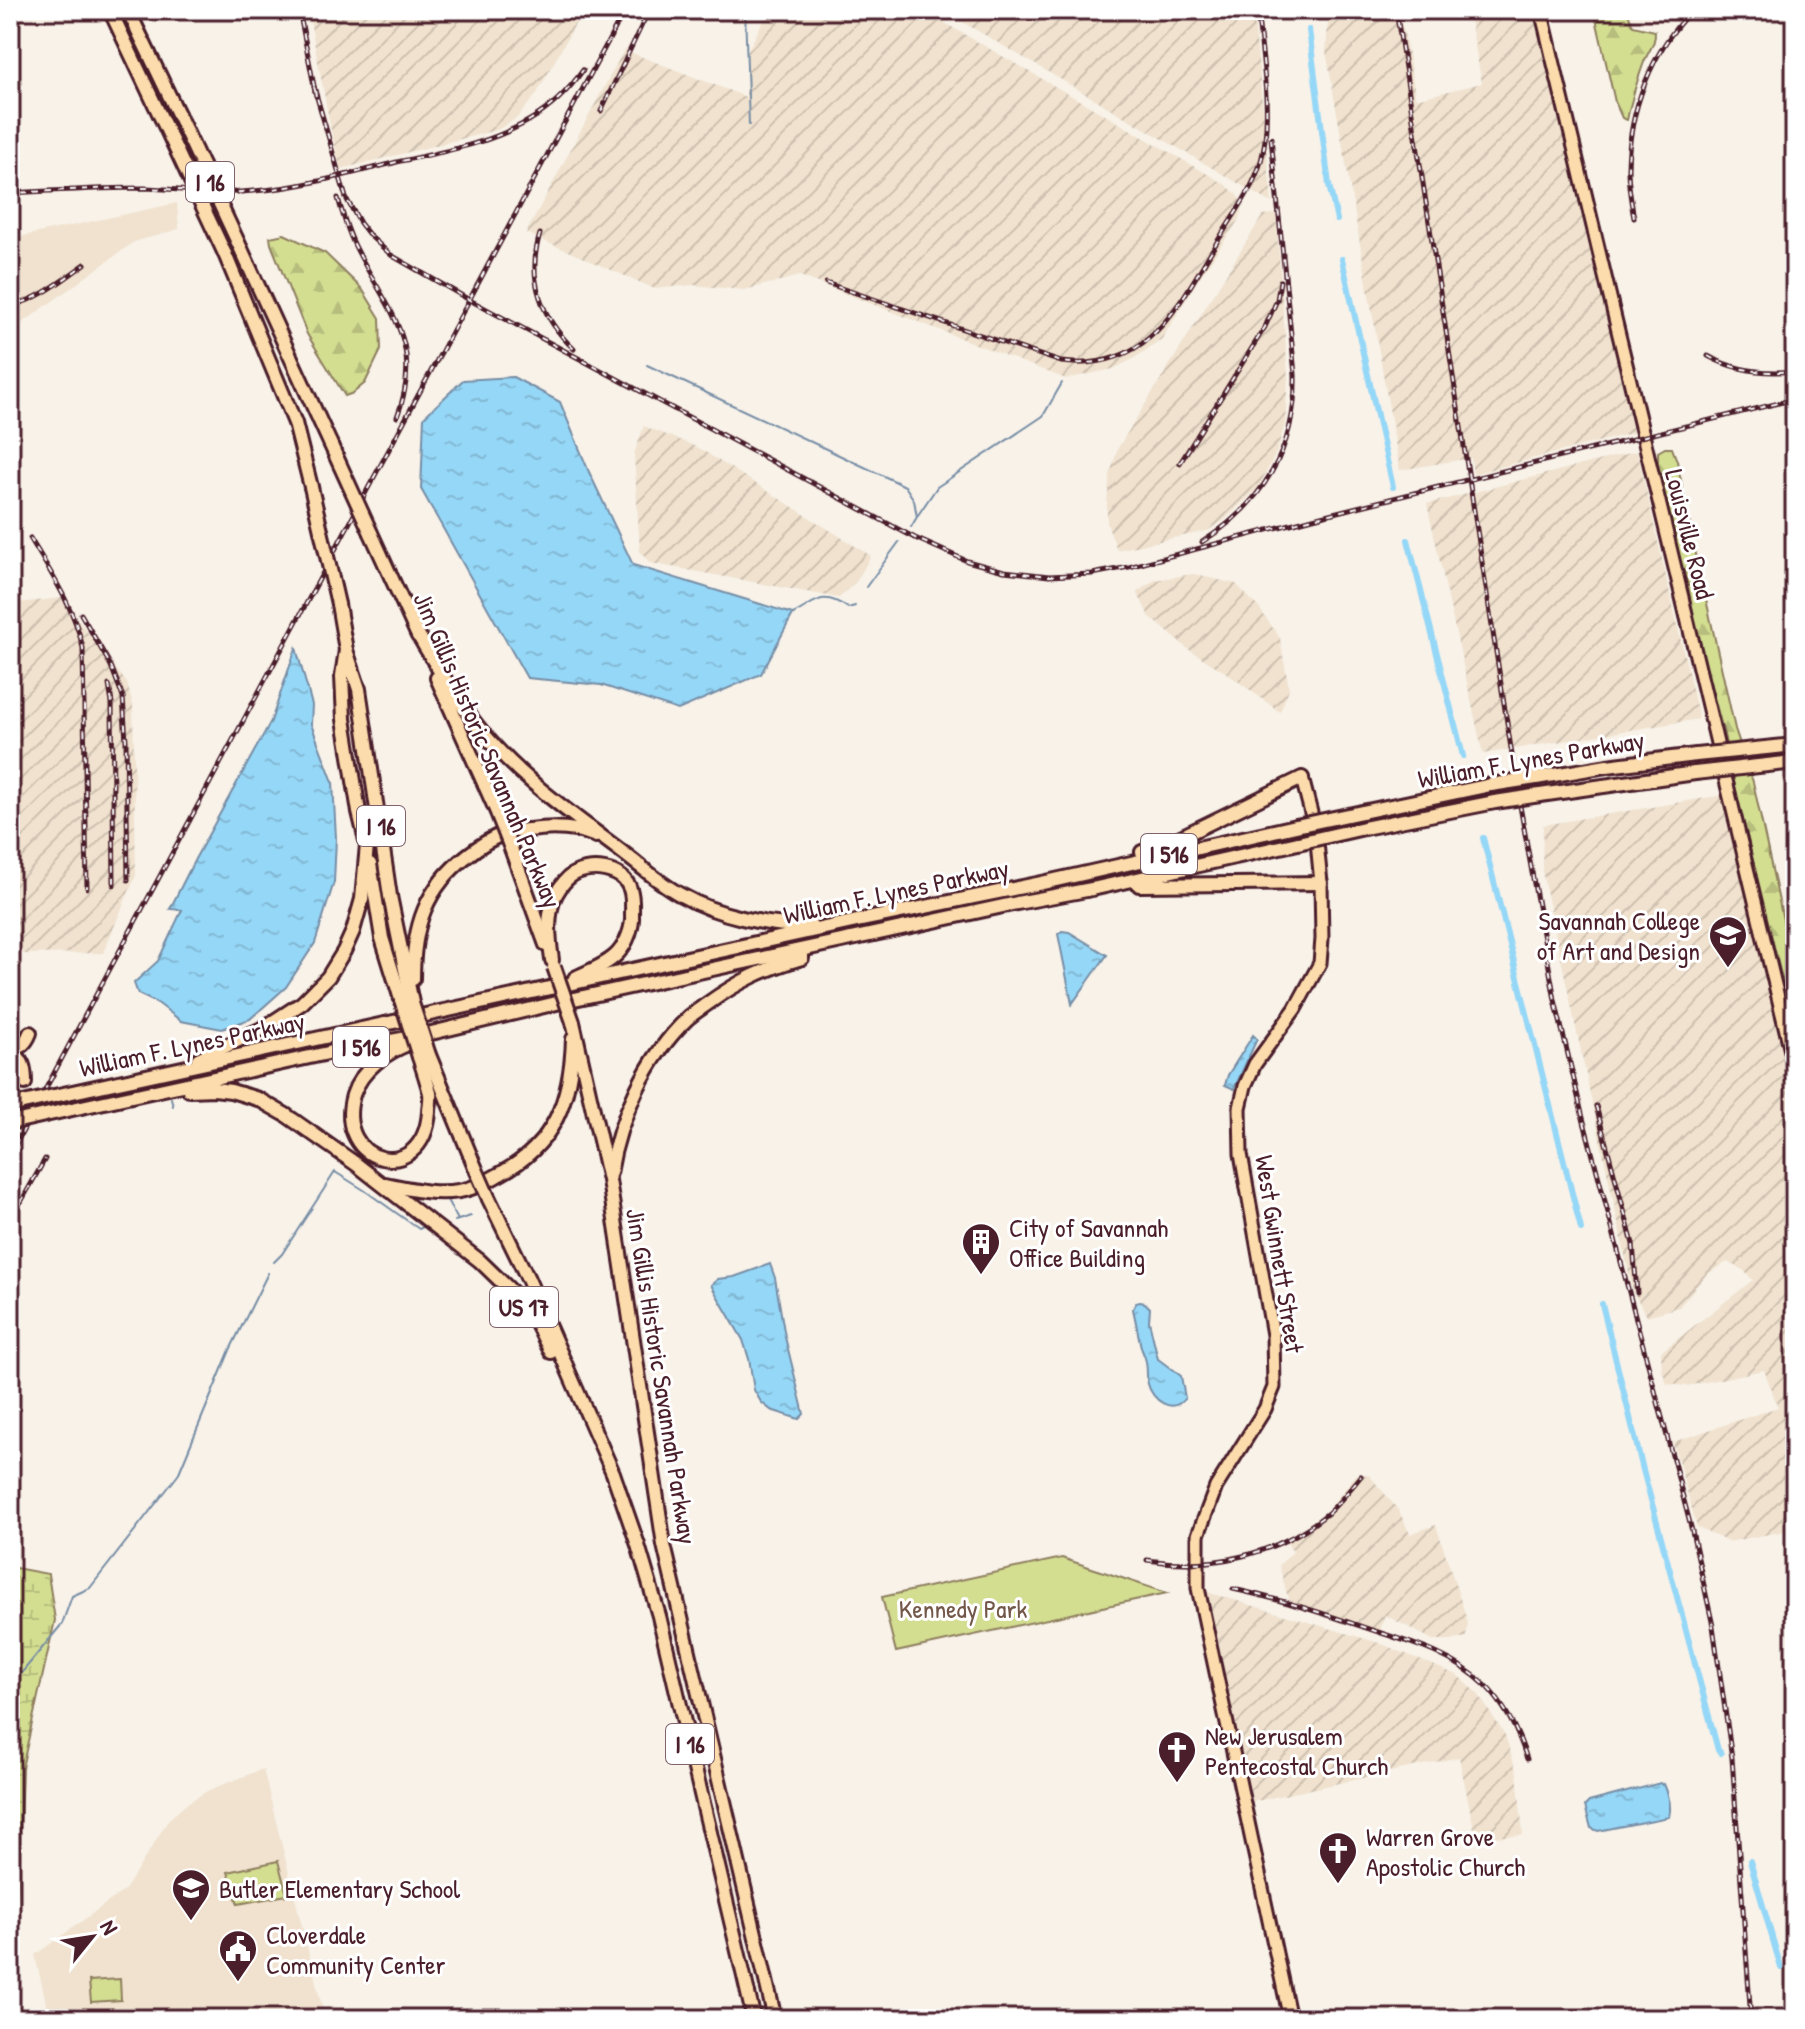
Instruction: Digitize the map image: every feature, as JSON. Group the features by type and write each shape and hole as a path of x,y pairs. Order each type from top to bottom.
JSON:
{"highway":[{"name":"Jim Gillis Historic Savannah Parkway","path":"110,10 225,254 295,423 346,650 359,689 407,1005 424,1056 528,1279 613,1473 659,1616 754,2019"},
{"name":"Jim Gillis Historic Savannah Parkway","path":"128,10 242,251 496,810 573,1022 609,1180 664,1545 775,2019"},
{"path":"416,631 452,691 481,730 543,791 681,895 755,922 809,926 857,921"},
{"path":"346,650 342,676 344,719 359,812 382,938 407,1005"},
{"name":"William F. Lynes Parkway","path":"10,1106 1491,785 1607,766 1795,745"},
{"name":"William F. Lynes Parkway","path":"10,1123 1364,828 1540,795 1795,762"},
{"path":"1042,883 1160,847 1302,778"},
{"path":"407,1005 417,928 426,905 438,883 477,847 506,832 539,829 588,833 610,842"},
{"path":"164,1072 211,1054 262,1029 302,1003 328,977 353,931 362,899 367,845"},
{"path":"553,964 549,935 552,906 566,880 574,873 585,870 610,871 620,876 630,887 632,899 632,921 627,940 618,953 603,964 560,985"},
{"path":"1092,889 1146,884 1321,883"},
{"path":"609,1180 613,1152 640,1081 688,1018 735,984 770,968 935,922"},
{"path":"424,1056 430,1096 428,1124 421,1143 412,1153 402,1157 390,1160 378,1158 355,1139 350,1114 362,1077 390,1052 411,1043 587,1003 606,992"},
{"path":"382,1183 420,1191 461,1191 478,1186 516,1165 535,1149 549,1132 567,1091 572,1063 573,1022"},
{"path":"10,1050 23,1045 30,1033"},
{"path":"10,1050 23,1065 25,1083"},
{"name":"US 17","path":"158,1091 214,1089 258,1099 286,1115 382,1183 480,1261 513,1293 537,1324 596,1450 613,1473"}],"main road":[{"name":"Louisville Road","path":"1541,10 1795,1068"},
{"name":"West Gwinnett Street","path":"1290,2019 1198,1588 1198,1535 1216,1487 1265,1409 1274,1387 1273,1335 1241,1154 1240,1108 1255,1064 1295,1009 1320,963 1321,883 1316,832 1302,778"}],"shaded area":[{"path":"308,10 583,10 536,95 517,118 497,130 341,169"},
{"path":"769,10 922,10 1223,183 1237,194 1243,207 1238,221 1162,339 1113,369 1066,379 800,276 744,290 693,285 655,289 526,233 624,50 746,97 746,54"},
{"path":"942,10 1253,10 1272,203"},
{"path":"1329,10 1397,10 1416,99 1482,83 1468,10 1533,10 1636,432 1473,474 1471,458 1400,470 1326,51"},
{"path":"177,203 179,229 134,242 10,332 10,239"},
{"path":"1276,214 1288,378 1285,424 1277,451 1258,488 1223,521 1207,531 1117,550 1107,523 1107,502 1110,474 1118,448 1263,215"},
{"path":"644,426 697,447 871,556 856,582 839,598 650,563 640,551 634,454"},
{"path":"1637,451 1699,719 1483,754 1427,504"},
{"path":"1193,574 1236,584 1259,608 1280,638 1289,689 1280,712 1188,649 1149,616 1137,592 1155,580"},
{"path":"61,598 127,683 133,705 136,875 103,953 23,954 10,898 10,604"},
{"path":"1730,794 1795,1068 1795,1529 1728,1542 1697,1527 1673,1442 1778,1407 1764,1370 1687,1386 1667,1384 1661,1352 1753,1280 1743,1270 1727,1262 1706,1275 1679,1307 1647,1316 1633,1292 1542,871 1543,825"},
{"path":"10,978 22,1033 10,1031"},
{"path":"1357,1474 1369,1475 1399,1511 1410,1534 1436,1525 1468,1623 1466,1637 1433,1640 1385,1615 1379,1633 1289,1602 1279,1565 1293,1552 1285,1540 1326,1512"},
{"path":"1207,1592 1379,1643 1457,1675 1478,1694 1505,1735 1517,1773 1523,1835 1476,1838 1459,1757 1252,1802"},
{"name":"Butler Elementary School","path":"263,1769 325,2019 50,2019 35,1955 125,1890 169,1819 189,1802 209,1790"}],"green space":[{"path":"1594,10 1627,10 1633,26 1655,31 1627,120 1622,118 1615,102"},
{"path":"284,234 325,253 362,289 380,318 381,350 365,383 353,393 345,396 307,334 271,244 270,237"},
{"path":"1672,448 1677,461 1735,729 1753,782 1795,975 1795,1032 1723,730 1697,635 1688,585 1677,553 1658,465 1658,452"},
{"name":"Kennedy Park","path":"1062,1558 1167,1593 896,1652 882,1597"},
{"path":"10,1567 48,1574 55,1620 22,1768 13,2019 10,2019"},
{"path":"278,1861 287,1895 238,1904 228,1872"},
{"path":"120,1979 121,2000 91,2002 89,1981"}],"water":[{"path":"513,377 560,402 633,565 793,614 761,674 678,710 601,685 527,678 421,489 424,417 463,380"},
{"path":"296,648 312,705 311,724 333,782 336,838 334,882 315,943 286,987 250,1019 222,1029 181,1021 159,1004 138,994 134,983 158,961 182,910 170,909 271,721"},
{"path":"1069,932 1107,955 1072,1004 1058,934"},
{"path":"1253,1035 1257,1039 1234,1089 1225,1085 1228,1075"},
{"path":"770,1264 804,1414 799,1419 771,1410 761,1402 754,1390 743,1340 711,1285 718,1279 734,1277"},
{"path":"1140,1302 1150,1308 1149,1321 1158,1359 1181,1376 1185,1398 1180,1403 1163,1403 1150,1390 1133,1309"},
{"path":"1664,1784 1669,1796 1669,1817 1598,1831 1591,1828 1585,1806 1589,1802"}],"waterway":[{"path":"745,10 749,125"},
{"path":"1309,30 1329,185 1337,220"},
{"path":"1342,259 1393,487"},
{"path":"647,365 905,486 914,500 917,517 911,527"},
{"path":"918,515 937,487 1043,416 1062,383"},
{"path":"1408,540 1463,756"},
{"path":"866,587 899,542"},
{"path":"793,614 825,599 848,608 855,606"},
{"path":"1483,838 1581,1229"},
{"path":"171,1098 173,1106"},
{"path":"274,1262 335,1172 419,1229 423,1227"},
{"path":"447,1200 458,1220"},
{"path":"455,1221 471,1216"},
{"path":"10,1687 62,1624 72,1596 90,1588 178,1475 230,1350 268,1273"},
{"path":"1602,1304 1643,1470 1721,1753"},
{"path":"1750,1861 1781,1968"}],"railway":[{"path":"299,10 316,96"},
{"path":"10,1155 625,10"},
{"path":"601,111 649,10"},
{"path":"826,283 1061,362 1092,363 1117,357 1139,345 1158,330 1189,289 1242,203 1261,161 1266,106 1257,10"},
{"path":"1396,10 1520,806 1555,1000 1692,1531 1713,1626 1732,1758 1751,2019"},
{"path":"1634,218 1628,168 1638,104 1654,63 1692,10"},
{"path":"10,193 144,188 240,192 326,180 448,151 499,135 545,110 583,70"},
{"path":"314,87 346,198 370,236 391,255 915,538 967,561 1004,571 1049,576 1092,574 1129,567 1313,518 1795,399"},
{"path":"1202,542 1224,527 1259,491 1283,449 1290,426 1295,374 1271,138"},
{"path":"338,198 351,237 391,310 405,348 405,391 397,417"},
{"path":"540,234 535,266 540,297 553,325 574,349"},
{"path":"10,306 40,295 85,264"},
{"path":"1180,463 1265,327 1277,300 1280,281"},
{"path":"1708,356 1750,370 1795,371"},
{"path":"30,538 68,604 83,648 87,888"},
{"path":"81,614 111,666 123,697 128,880"},
{"path":"109,685 112,703 114,885"},
{"path":"1596,1106 1633,1244 1637,1293"},
{"path":"21,1202 45,1159"},
{"path":"1147,1560 1171,1563 1219,1561 1265,1549 1328,1513 1361,1476"},
{"path":"1233,1589 1299,1606 1395,1637 1458,1664 1485,1685 1499,1701 1527,1759"}],"place":[{"name":"Savannah College of Art and Design","path":"1728,969"},
{"name":"City of Savannah Office Building","path":"981,1276"},
{"name":"New Jerusalem Pentecostal Church","path":"1177,1784"},
{"name":"Warren Grove Apostolic Church","path":"1338,1885"},
{"name":"Butler Elementary School","path":"191,1922"},
{"name":"Cloverdale Community Center","path":"238,1983"}]}
